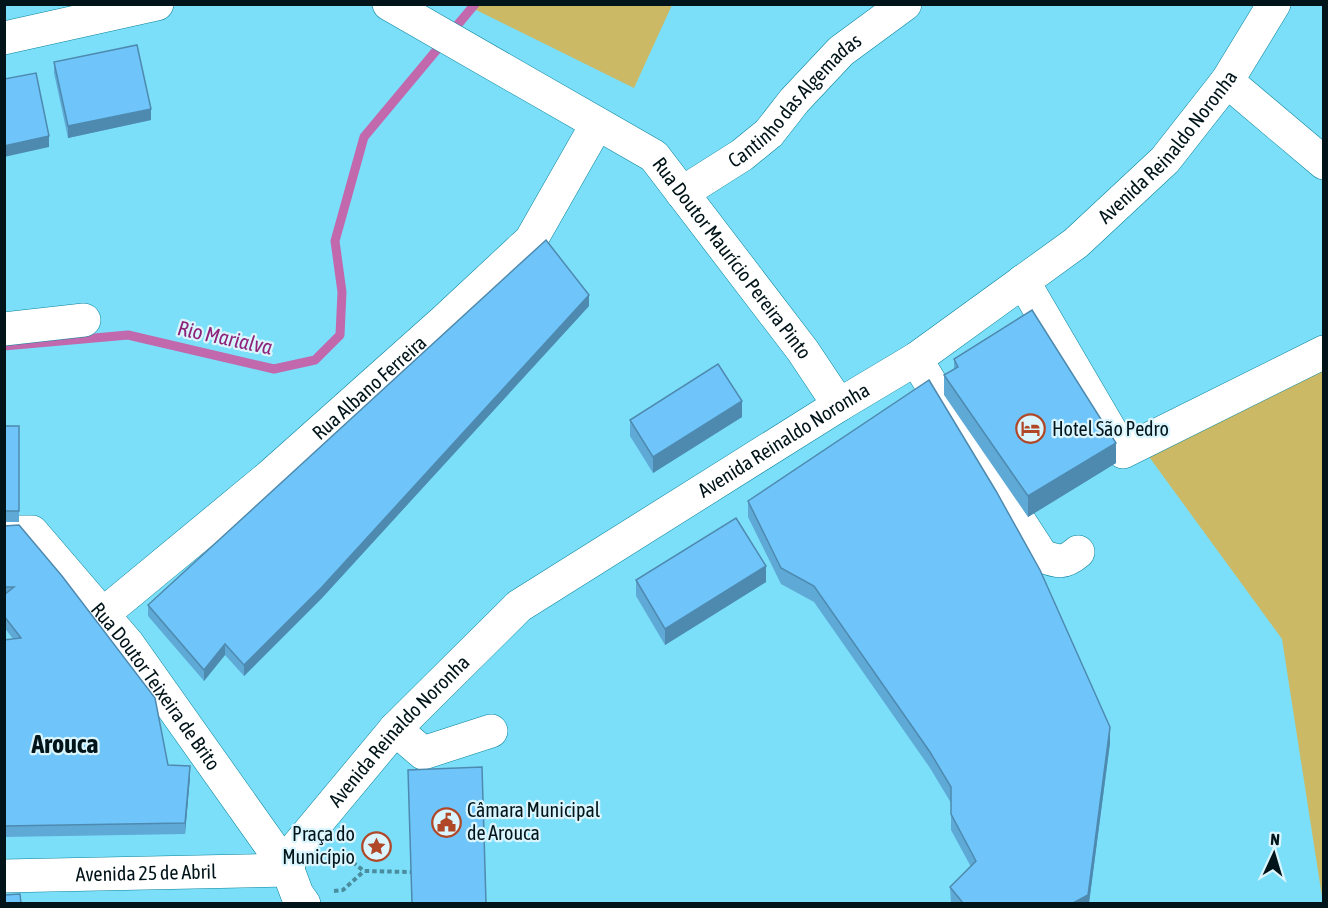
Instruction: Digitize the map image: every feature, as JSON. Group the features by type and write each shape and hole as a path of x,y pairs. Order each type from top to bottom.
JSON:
{"street":[{"path":"4,38 157,4"},
{"name":"Cantinho das Algemadas","path":"682,193 742,155 769,133 808,84 841,51 905,4"},
{"name":"Avenida Reinaldo Noronha","path":"288,870 291,854 395,729 519,606 916,359 1076,243 1165,160 1227,81 1274,4"},
{"name":"Rua Doutor Maurício Pereira Pinto","path":"395,8 654,156 803,351 839,405"},
{"path":"1227,81 1323,163"},
{"name":"Rua Albano Ferreira","path":"102,615 269,477 531,240 597,124"},
{"path":"1023,281 1123,452 1323,352"},
{"path":"4,328 84,320"},
{"path":"916,359 1042,556 1056,561 1069,560 1078,552"},
{"name":"Rua Doutor Teixeira de Brito","path":"4,532 32,532 128,644 288,870 297,894 304,903"},
{"path":"395,729 423,753 491,731"},
{"name":"Avenida 25 de Abril","path":"4,876 288,870"}],"path":[{"path":"342,854 364,871 411,872"},
{"path":"343,890 364,871"}],"shaded area":[{"path":"466,5 672,5 634,88"},
{"path":"1323,364 1323,903 1282,639 1147,454"}],"building":[{"path":"137,45 151,109 68,126 54,62"},
{"path":"36,73 49,136 4,146 4,79"},
{"path":"546,240 589,295 322,587 244,665 225,644 204,670 148,605"},
{"name":"Hotel São Pedro","path":"1032,310 1116,443 1028,496 944,375 958,367 954,359"},
{"path":"718,364 742,401 653,457 630,420"},
{"path":"929,380 996,491 1040,570 1110,727 1088,895 1073,903 963,903 950,887 976,861 951,814 951,787 930,752 814,586 781,568 748,501"},
{"path":"4,426 19,426 19,511 4,511"},
{"path":"736,518 766,566 665,629 636,580"},
{"path":"19,525 62,576 155,698 168,765 190,766 185,823 4,826 4,640 21,638 4,616 4,595 14,587 4,587 4,526"},
{"name":"Câmara Municipal de Arouca","path":"482,767 486,903 412,903 408,770"},
{"path":"20,894 21,903 4,903 4,895"}],"waterway":[{"name":"Rio Marialva","path":"4,346 128,335 274,369 315,360 340,335 342,292 335,241 364,137 475,4"}],"place":[{"name":"Hotel São Pedro","path":"1031,429"},
{"name":"Câmara Municipal de Arouca","path":"446,822"},
{"name":"Praça do Município","path":"376,846"}],"district":[{"name":"Arouca","path":"65,744"}]}
